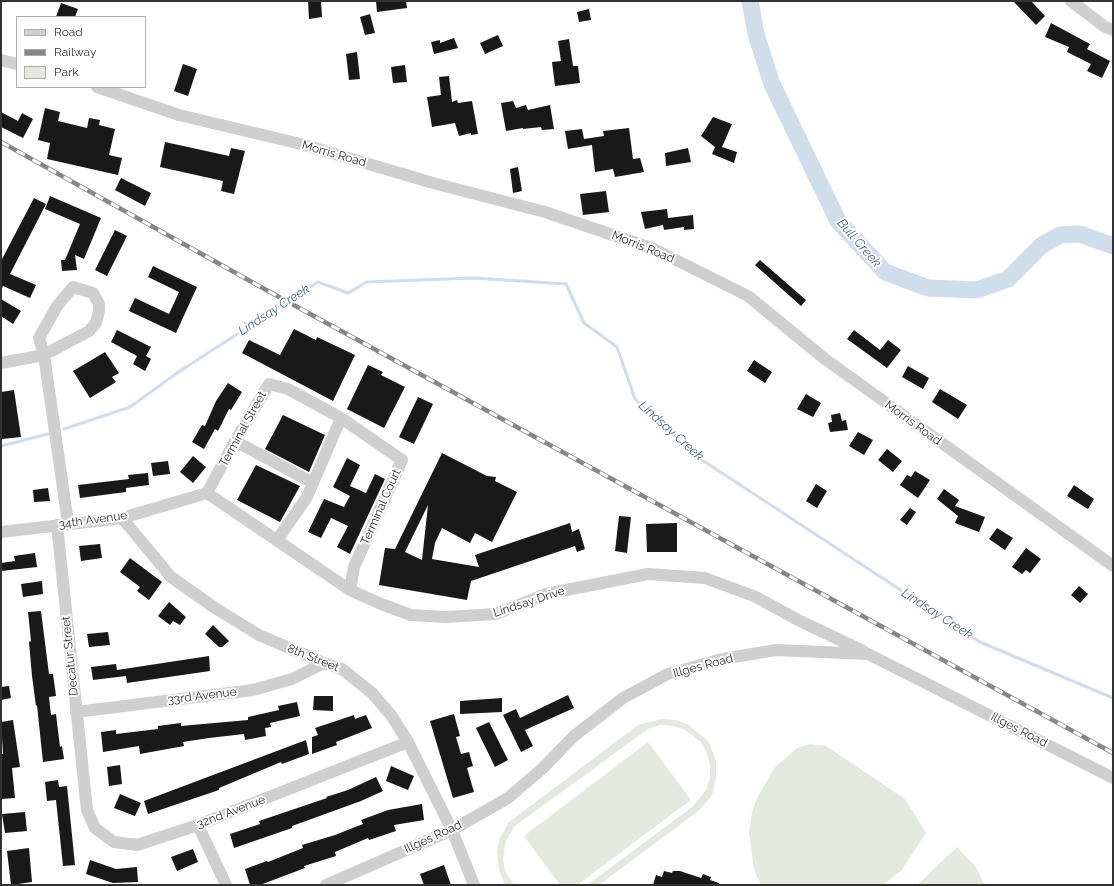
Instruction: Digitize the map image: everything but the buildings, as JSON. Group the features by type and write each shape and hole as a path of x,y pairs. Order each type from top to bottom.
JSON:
{"street":[{"path":"1071,1 1105,27 1113,30"},
{"path":"1,60 16,64"},
{"name":"Morris Road","path":"100,88 179,115 301,144 433,183 545,212 654,249 748,296 825,359 1113,566"},
{"name":"Decatur Street","path":"44,355 89,331 96,323 99,311 94,293 74,287 56,306 38,338 44,355 63,524 76,712 84,786"},
{"path":"1,363 44,355"},
{"name":"Terminal Street","path":"207,493 235,441 269,384 288,389 311,402"},
{"name":"Terminal Court","path":"311,402 341,418 402,460 354,567 350,590"},
{"path":"277,540 308,497 341,418"},
{"path":"235,441 313,484"},
{"name":"34th Avenue","path":"1,532 122,518 207,493"},
{"name":"Lindsay Drive","path":"207,493 350,590 381,604 411,614 446,617 496,614 546,594 648,574 705,578 756,597 798,620 868,654"},
{"name":"8th Street","path":"122,518 171,577 215,608 259,635 324,663 342,669 372,693 391,715 408,742 452,830 474,885"},
{"name":"Illges Road","path":"326,885 343,882 452,830 508,798 543,768 574,736 623,698 668,674 722,658 776,650 868,654 1113,778"},
{"name":"33rd Avenue","path":"76,712 253,690 292,679 324,663"},
{"name":"32nd Avenue","path":"84,786 87,810 95,828 114,842 137,845 198,825 408,742"},
{"path":"198,825 226,885"}],"green space":[{"path":"662,719 676,720 689,725 709,742 716,761 716,779 712,795 705,804 696,813 599,885 587,885 692,807 706,790 710,778 710,766 707,753 701,742 685,730 673,726 660,725 648,729 515,826 506,840 503,859 505,871 514,885 505,885 499,870 497,850 500,838 509,822 638,725"},
{"path":"648,742 691,800 577,885 560,885 524,836"},
{"path":"810,744 826,746 905,799 926,833 901,871 883,885 761,885 754,870 749,833 752,812 757,798 775,767 797,748"},
{"path":"957,847 976,867 985,885 917,885"}],"waterway":[{"name":"Bull Creek","path":"750,1 756,34 772,84 838,221 885,272 928,288 977,290 1008,279 1042,245 1060,235 1080,234 1113,246"},
{"name":"Lindsay Creek","path":"64,429 130,407 177,373 318,282 348,293 367,282 474,278 566,284 584,323 617,347 635,399 696,456 980,642 1113,698"},
{"name":"Lindsay Creek","path":"1,446 48,434"}],"railway":[{"path":"1,142 259,286 1113,753"}]}
